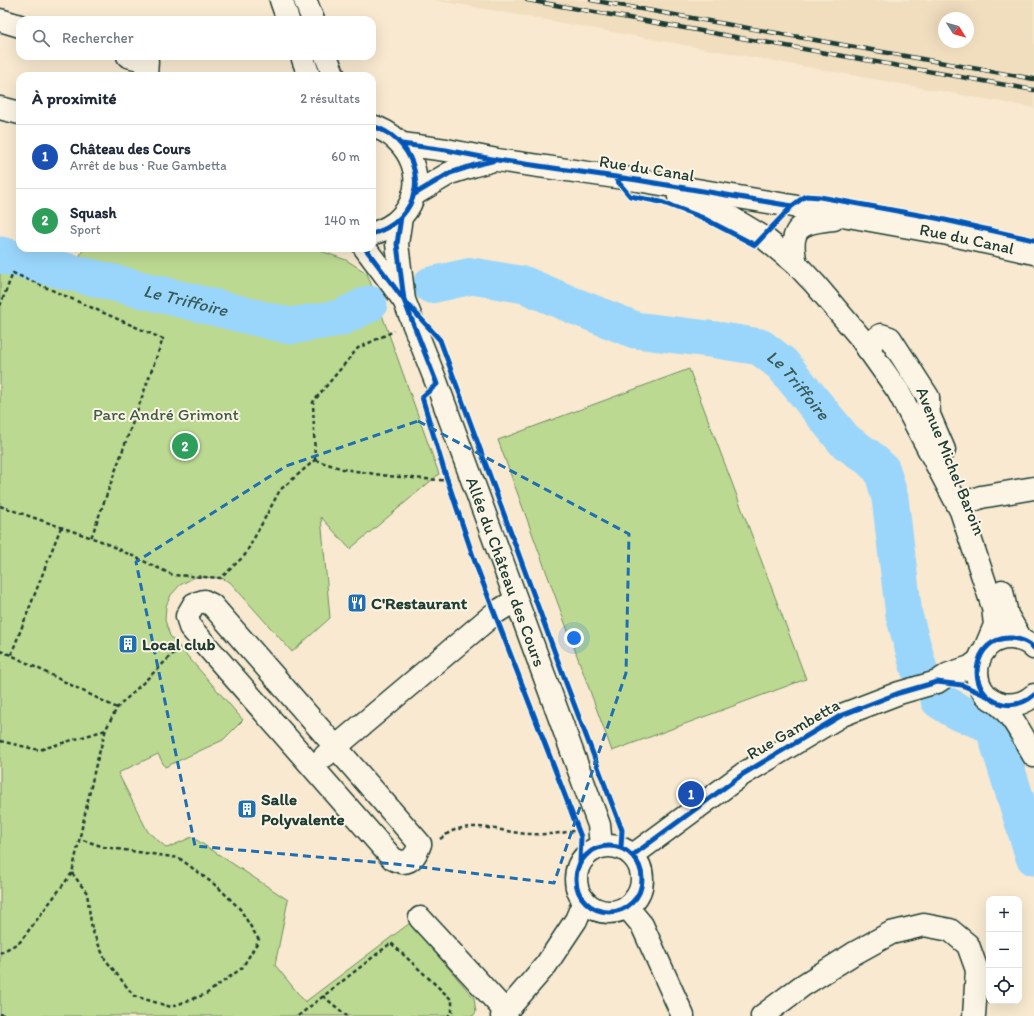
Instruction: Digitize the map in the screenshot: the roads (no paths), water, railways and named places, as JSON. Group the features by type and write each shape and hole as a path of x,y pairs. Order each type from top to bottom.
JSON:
{"street":[{"path":"280,0 286,16"},
{"path":"305,0 311,16"},
{"path":"0,20 16,25"},
{"path":"143,60 147,61 146,72"},
{"path":"303,60 308,72"},
{"path":"328,60 332,72"},
{"path":"0,108 16,112"},
{"path":"376,127 393,135 402,144 412,159 415,177 413,195 408,207 401,217 388,228 376,232"},
{"name":"Rue du Canal","path":"402,144 446,150 497,160 637,180 858,218 948,234 1034,253"},
{"name":"Rue du Canal","path":"413,195 450,173 497,160"},
{"name":"Avenue Michel Baroin","path":"637,180 725,214 763,237 796,264 815,284 868,348 898,391 961,511 993,607 994,625 981,656"},
{"name":"Allée du Château des Cours","path":"401,217 397,244 404,300 516,600 600,836"},
{"path":"796,264 793,250 793,239 803,225 817,221 858,218"},
{"name":"Allée du Château des Cours","path":"368,252 404,300"},
{"name":"Avenue Michel Baroin","path":"868,348 874,339 881,335 890,338 928,397 929,415 969,502 1001,586 1007,615 1027,644"},
{"path":"969,502 981,497 1034,488"},
{"path":"312,766 495,613 516,600"},
{"path":"204,601 212,605 336,747 420,844 417,852 411,860 403,862 394,859 190,627 187,616 194,604 204,601"},
{"name":"Rue Gambetta","path":"633,855 743,774 842,715 899,693 937,682 949,674 970,667 995,641 1006,638 1027,644"},
{"path":"981,656 976,675 980,687 1006,710 1034,756"},
{"name":"Rue Gambetta","path":"937,682 962,685 992,699"},
{"path":"992,699 1009,705 1020,704 1034,695"},
{"path":"1034,698 1032,703 1034,716"},
{"path":"600,836 605,845 621,848 633,855 640,865 643,877 639,894 632,904 620,910 609,912 599,911 589,906 578,892 576,880 577,869 580,862 594,849 600,836"},
{"path":"420,918 504,1014 546,965 576,920 584,901"},
{"path":"627,907 642,925 683,1016"},
{"path":"762,1016 802,986 853,954 891,933 924,924 950,930 968,945 977,970 974,1016"}],"waterway":[{"name":"Le Triffoire","path":"0,255 290,326 340,318 369,304"},
{"name":"Le Triffoire","path":"431,285 472,276 525,285 635,330 760,347 782,364 845,441 868,457 882,470 890,498 904,615 919,669"},
{"name":"Le Triffoire","path":"939,700 958,712 983,721 994,729 1034,857"}],"railway":[{"path":"527,0 1034,90"},
{"path":"591,0 1034,79"}],"place":[{"name":"Squash","path":"185,446"},
{"name":"C'Restaurant","path":"357,603"},
{"name":"Local club","path":"128,644"},
{"name":"Château des Cours","path":"691,794"},
{"name":"Salle Polyvalente","path":"247,809"}],"park label":[{"name":"Parc André Grimont","path":"166,414"}]}
